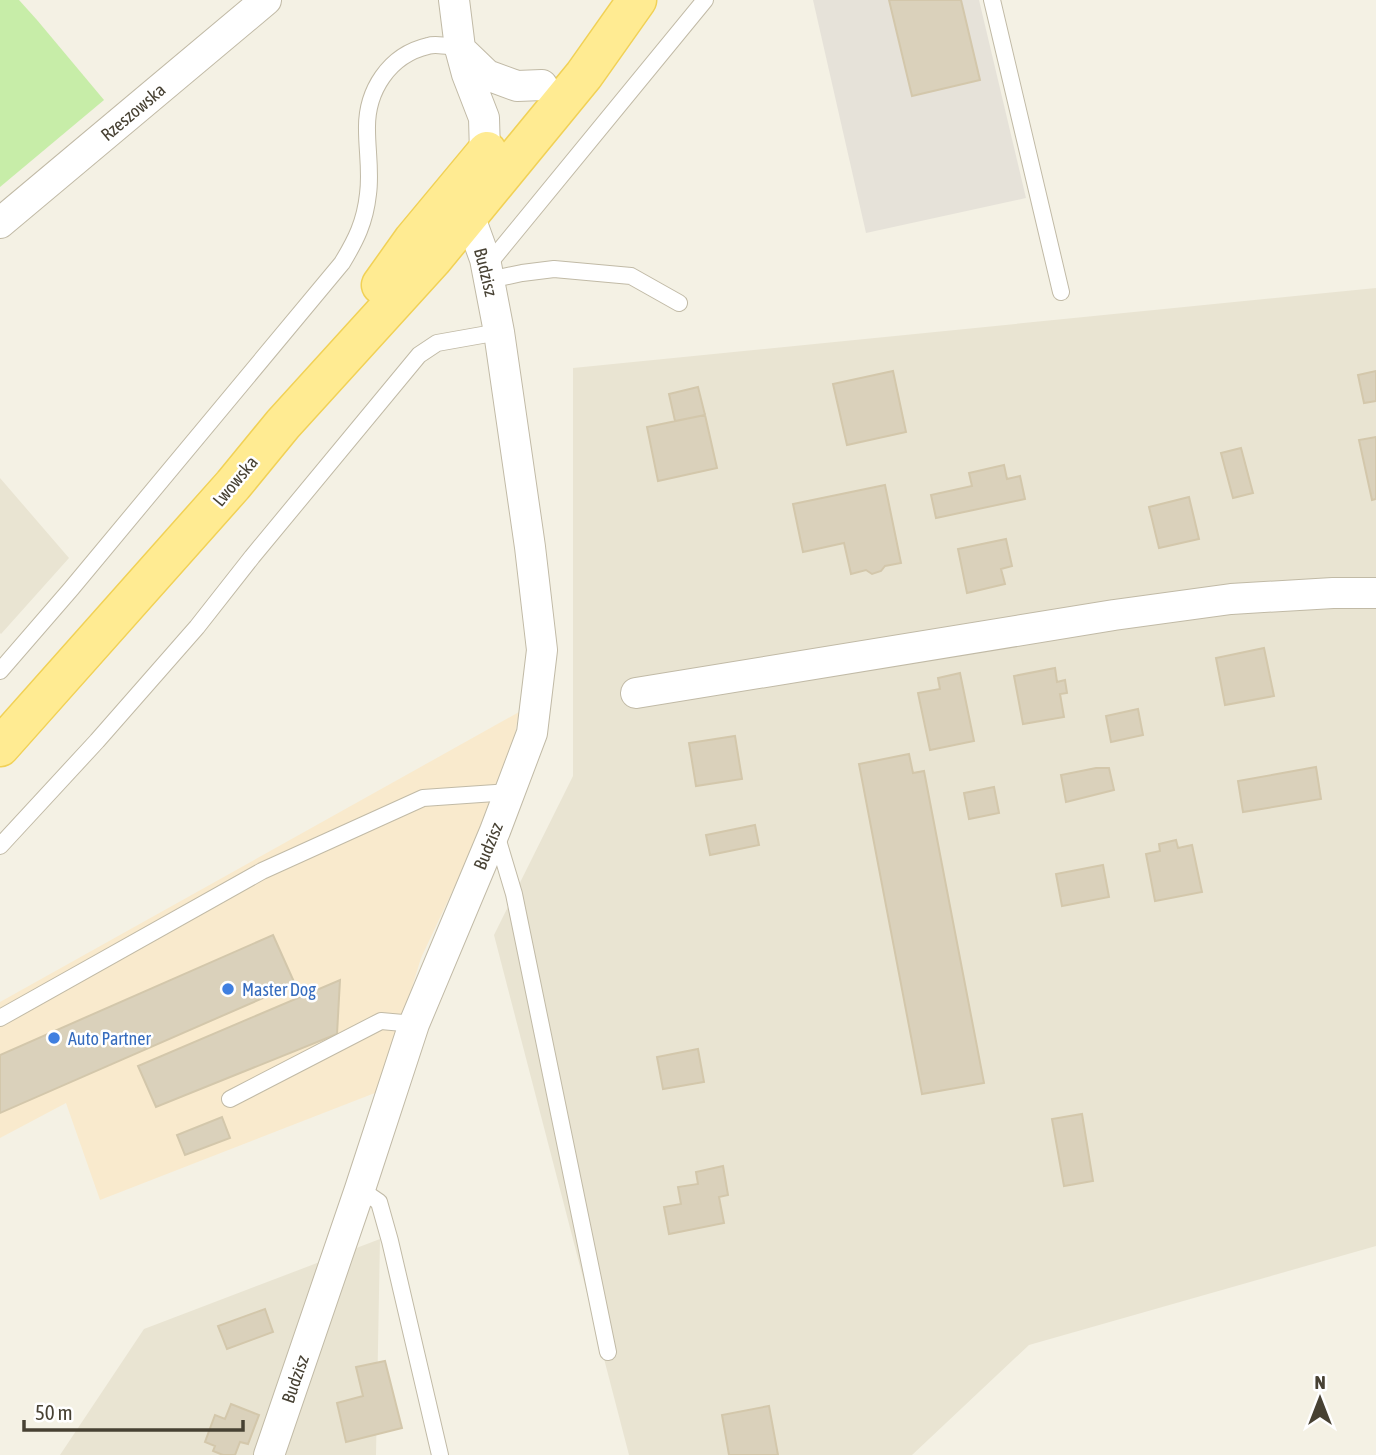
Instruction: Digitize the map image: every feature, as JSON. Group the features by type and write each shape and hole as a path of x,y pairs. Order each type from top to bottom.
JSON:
{"main road":[{"path":"283,424 414,240 563,59 618,0"},
{"name":"Lwowska","path":"0,747 233,485 283,424 433,259 584,75 637,0"}],"street":[{"name":"Rzeszowska","path":"0,223 266,0"},
{"path":"454,0 460,48 484,118 485,153"},
{"path":"460,48 487,75 517,86 542,85"},
{"name":"Budzisz","path":"269,1455 414,1024 495,831 532,733 542,650 530,547 499,332 488,273 469,215"},
{"path":"636,693 1219,600 1376,593"}],"lane":[{"path":"488,273 705,0"},
{"path":"992,0 1061,292"},
{"path":"0,671 342,263 357,238 365,214 370,170 367,129 369,108 382,75 395,62 430,45 460,48"},
{"path":"488,273 555,269 631,276 679,303"},
{"path":"0,846 197,627 419,355 437,344 499,332"},
{"path":"0,1018 262,871 423,798 510,792"},
{"path":"495,831 514,894 608,1352"},
{"path":"230,1099 381,1021 414,1024"},
{"path":"360,1189 379,1202 440,1455"}],"shaded area":[{"path":"813,0 979,0 1026,198 866,233"},
{"path":"1376,288 1376,1246 1029,1345 912,1455 629,1455 494,935 573,776 573,368"},
{"path":"0,478 69,558 1,634 0,633"},
{"path":"519,712 511,755 490,811 421,958 380,1091 100,1200 66,1103 0,1138 0,1002"},
{"path":"380,1239 376,1455 60,1455 144,1329"}],"green space":[{"path":"0,0 19,0 104,100 0,187"}],"building":[{"path":"889,0 961,0 980,80 912,96"},
{"path":"893,371 906,432 847,445 833,384"},
{"path":"1376,371 1376,401 1364,403 1358,375"},
{"path":"698,387 705,415 675,421 669,394"},
{"path":"705,415 717,468 658,481 647,427"},
{"path":"1376,437 1376,499 1372,500 1359,440"},
{"path":"1241,448 1253,493 1233,498 1221,453"},
{"path":"1004,465 1007,479 1020,476 1025,499 936,518 931,495 972,486 969,473"},
{"path":"885,485 901,563 885,566 881,571 872,574 866,570 851,574 844,543 803,552 793,504"},
{"path":"1189,497 1199,539 1159,548 1149,507"},
{"path":"1006,539 1012,566 1001,569 1005,584 967,593 958,549"},
{"path":"1264,648 1274,696 1225,705 1216,658"},
{"path":"1055,668 1057,682 1065,680 1067,693 1060,694 1064,717 1023,724 1014,676"},
{"path":"960,673 974,741 930,750 918,693 940,689 938,678"},
{"path":"1138,709 1143,735 1111,742 1106,716"},
{"path":"735,736 742,779 696,786 689,743"},
{"path":"909,754 913,773 924,771 984,1083 922,1094 859,764"},
{"path":"1316,767 1321,799 1243,812 1238,781"},
{"path":"1109,768 1114,790 1066,802 1061,775"},
{"path":"994,787 999,813 969,819 964,793"},
{"path":"755,825 759,845 710,855 706,835"},
{"path":"1176,840 1178,848 1192,845 1202,892 1155,901 1146,854 1160,851 1159,844"},
{"path":"1103,865 1109,897 1062,906 1056,874"},
{"path":"273,935 295,984 0,1113 0,1055"},
{"path":"340,980 337,1034 156,1107 138,1066"},
{"path":"698,1049 704,1082 663,1089 657,1057"},
{"path":"1082,1114 1093,1181 1064,1186 1052,1119"},
{"path":"222,1117 230,1138 185,1155 177,1135"},
{"path":"723,1166 728,1195 719,1197 724,1223 669,1234 664,1207 681,1204 678,1187 698,1184 696,1172"},
{"path":"265,1309 273,1332 227,1349 218,1326"},
{"path":"385,1361 402,1428 346,1442 337,1403 363,1396 356,1367"},
{"path":"231,1404 259,1415 248,1444 240,1442 235,1455 223,1455 213,1451 215,1446 205,1442 215,1415 225,1419"},
{"path":"769,1406 778,1455 729,1455 722,1415"}],"place":[{"name":"Master Dog","path":"228,989"},
{"name":"Auto Partner","path":"54,1038"}]}
